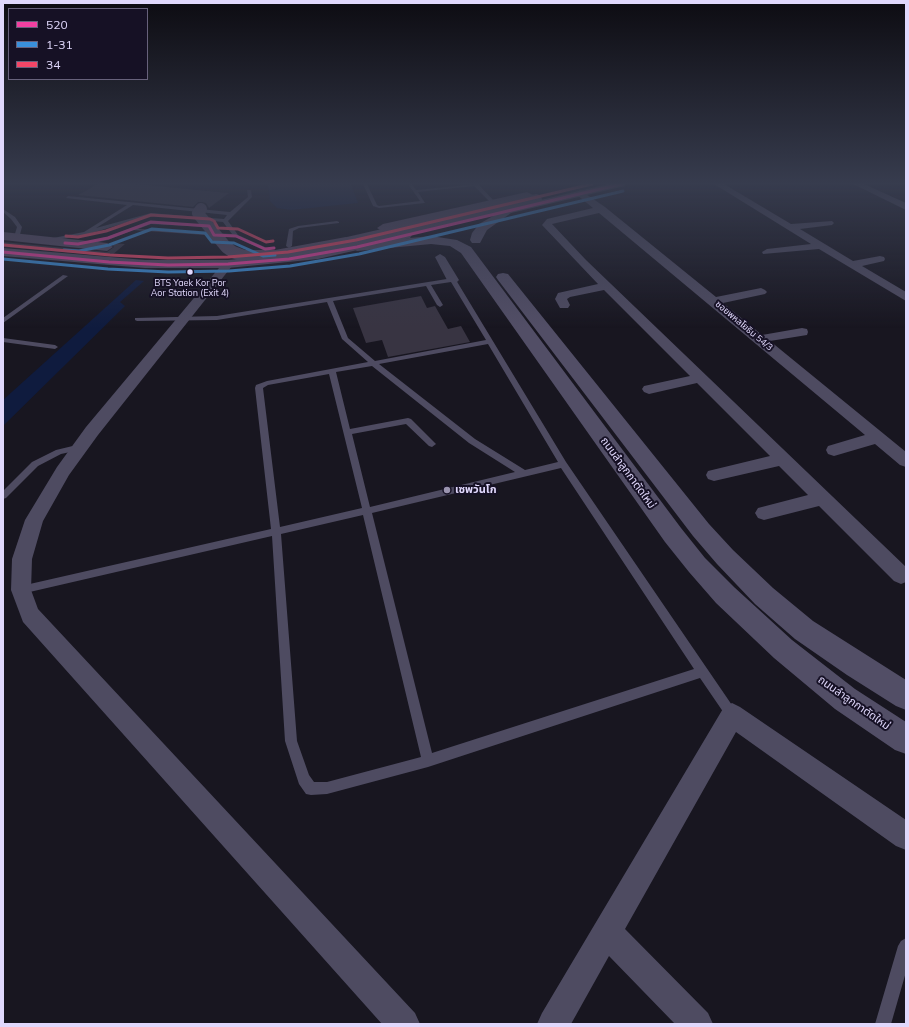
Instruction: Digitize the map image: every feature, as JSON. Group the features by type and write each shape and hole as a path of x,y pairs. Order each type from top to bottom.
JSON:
{"main road":[{"path":"213,232 226,247 233,252 244,256 276,256 347,243 396,232"},
{"path":"3,236 34,239 81,239 146,251 194,253 265,249 369,232"},
{"path":"3,252 145,264 228,264 289,259 357,247 422,232"},
{"path":"446,250 451,238 458,234 470,235 476,240 479,232"},
{"name":"ถนนลำลูกกาตัดใหม่","path":"357,247 431,240 446,250 466,250 673,535 720,590 783,649 814,675 845,699 906,739"},
{"name":"ถนนลำลูกกาตัดใหม่","path":"476,240 702,530 725,557 764,596 804,630 857,666 906,696"}],"street":[{"path":"554,232 901,575"},
{"name":"ซอยพหลโยธิน 54/3","path":"629,232 906,461"},
{"path":"798,232 906,296"},
{"path":"767,252 821,246"},
{"path":"446,250 453,280"},
{"path":"852,264 880,259"},
{"path":"228,264 81,447 63,472 34,520 22,559 21,590 30,615 404,1024"},
{"path":"564,305 562,296 608,286"},
{"path":"714,301 761,292"},
{"path":"759,339 802,332"},
{"path":"649,389 701,378"},
{"path":"834,450 878,437"},
{"path":"890,448 906,444"},
{"path":"714,475 784,459"},
{"path":"764,513 823,498"},
{"path":"553,1024 732,715 906,836"},
{"path":"607,932 697,1024"}],"lane":[{"path":"18,237 19,232"},
{"path":"81,239 91,232"},
{"path":"81,239 101,232"},
{"path":"81,239 108,238 123,232"},
{"path":"171,232 236,236 265,249"},
{"path":"233,232 236,236"},
{"path":"289,246 291,232"},
{"path":"3,321 65,276"},
{"path":"137,319 217,318 453,280 488,342 563,464 701,672 732,715"},
{"path":"428,285 440,305"},
{"path":"330,300 345,339 472,441 523,474"},
{"path":"3,340 55,347"},
{"path":"488,342 374,362 260,385 259,388 276,532 291,741 304,779 311,789 327,788 428,761 701,672"},
{"path":"332,370 428,761"},
{"path":"347,432 408,421 432,444"},
{"path":"3,496 35,464 59,452 81,447"},
{"path":"21,590 366,512 563,464"},
{"path":"883,1024 906,946"}],"water":[{"path":"136,280 144,281 120,302 125,306 3,426 3,400"}],"building":[{"path":"3,242 107,252 114,247 110,243 125,244 111,256 3,247"},
{"path":"421,296 427,308 435,306 448,329 461,326 470,342 388,357 382,340 366,343 353,308"}],"transit line":[{"name":"34","path":"66,236 78,237 102,232"},
{"name":"520","path":"65,243 78,244 108,238 124,232"},
{"name":"1-31","path":"64,250 79,251 109,245 144,232"},
{"name":"1-31","path":"191,232 205,233 212,242 234,243 263,256 275,255"},
{"name":"520","path":"212,232 214,235 236,236 265,249 274,248"},
{"name":"34","path":"244,232 266,242 273,241"},
{"name":"34","path":"4,245 110,255 168,258 228,257 288,252 356,240 390,232"},
{"name":"520","path":"3,252 109,262 168,265 228,264 289,259 357,247 420,232"},
{"name":"1-31","path":"3,259 108,269 168,272 229,271 290,266 359,254 451,232"}],"place":[{"name":"BTS Yaek Kor Por Aor Station (Exit 4)","path":"190,272"},
{"name":"เซพวันโก","path":"447,490"}]}
